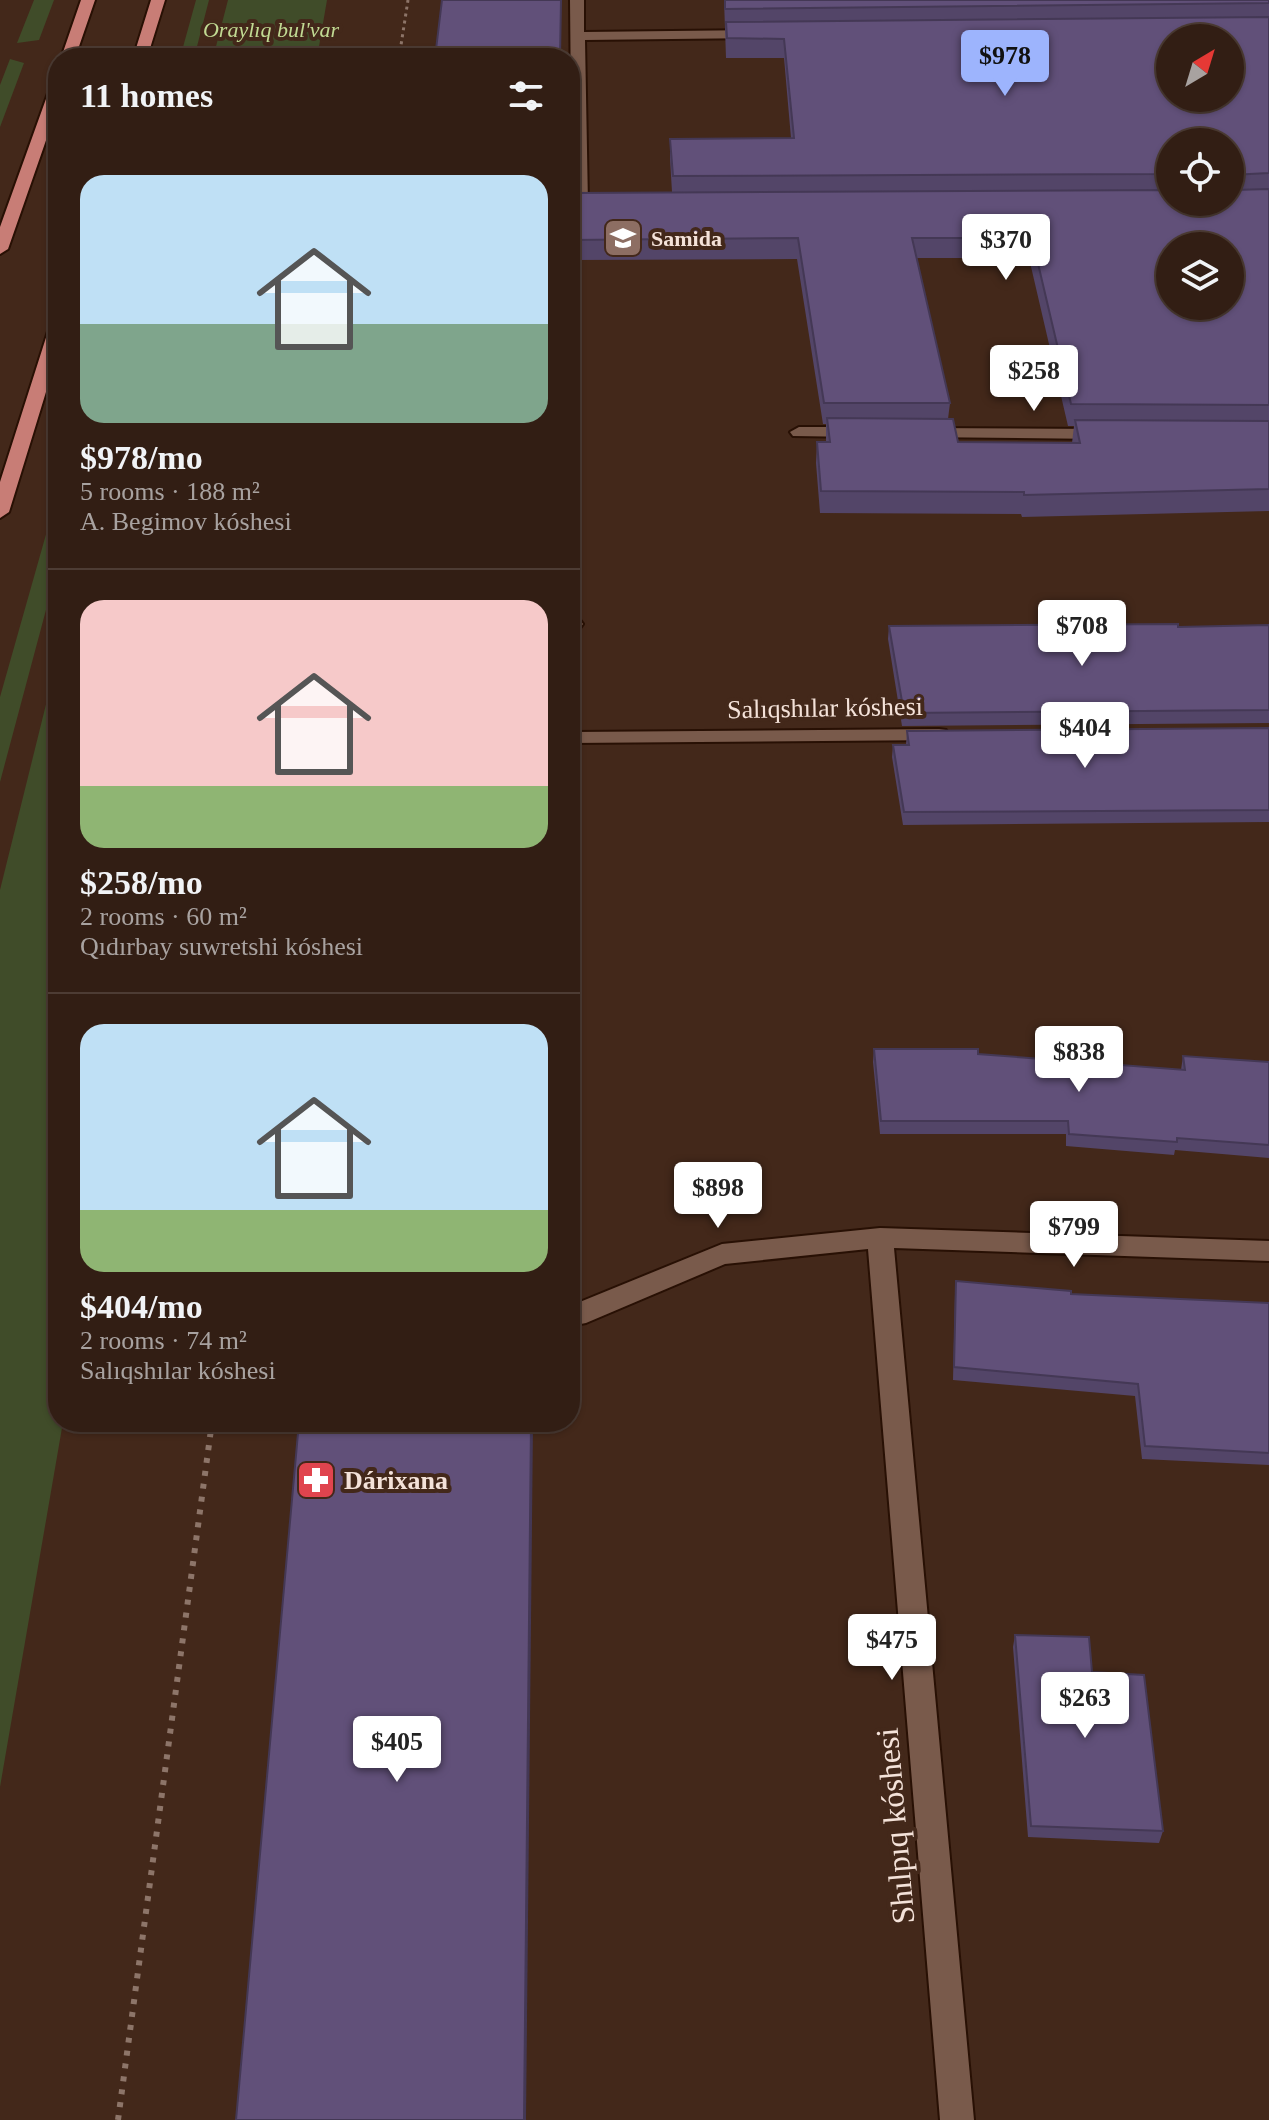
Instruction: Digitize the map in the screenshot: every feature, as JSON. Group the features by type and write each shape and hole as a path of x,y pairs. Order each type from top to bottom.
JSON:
{"main road":[{"path":"71,48 88,0"},
{"path":"143,48 158,0"},
{"path":"0,249 48,113"},
{"path":"0,512 48,357"}],"street":[{"path":"577,0 577,48"},
{"path":"577,36 782,34"},
{"path":"580,137 582,205"},
{"path":"799,432 878,432"},
{"path":"909,433 1128,434"},
{"name":"Salıqshılar kóshesi","path":"580,738 953,734"},
{"path":"580,1315 722,1254 880,1238 1269,1251"},
{"name":"Shılpıq kóshesi","path":"880,1238 957,2120"}],"path":[{"path":"401,48 408,0"},
{"path":"118,2120 211,1432"}],"green space":[{"path":"34,0 54,0 39,40 17,43"},
{"path":"196,0 209,0 197,48 183,48"},
{"name":"Oraylıq bul'var","path":"228,0 327,0 319,48 216,48"},
{"path":"10,59 24,63 0,127 0,85"},
{"path":"48,527 48,602 0,782 0,697"},
{"path":"48,696 48,1432 61,1432 0,1787 0,890"}],"building":[{"path":"442,0 561,0 560,48 436,48"},
{"path":"725,0 1269,0 1269,3 725,9"},
{"path":"1269,17 1269,173 1244,174 1244,128 1156,128 1156,174 673,176 670,139 794,138 784,39 727,38 726,22"},
{"path":"1269,189 1269,405 1071,404 1032,238 912,238 950,403 824,403 798,238 580,240 580,193 1156,190 1156,216 1244,216 1244,190"},
{"path":"827,418 953,419 958,442 1080,443 1075,420 1269,421 1269,489 1024,495 1024,492 821,491 817,442 830,442"},
{"path":"1178,624 1178,627 1269,625 1269,710 904,713 889,626"},
{"path":"1269,728 1269,810 904,812 893,745 909,745 907,731"},
{"path":"874,1049 978,1049 978,1054 1185,1070 1183,1056 1269,1062 1269,1145 1069,1134 1068,1121 881,1121"},
{"path":"956,1281 1071,1291 1071,1294 1269,1303 1269,1453 1145,1446 1138,1384 954,1367"},
{"path":"298,1432 531,1432 524,2120 236,2120"},
{"path":"1015,1635 1089,1637 1092,1672 1144,1675 1163,1831 1031,1826"}],"place":[{"name":"Samida","path":"623,238"},
{"name":"Dárixana","path":"316,1480"}]}
